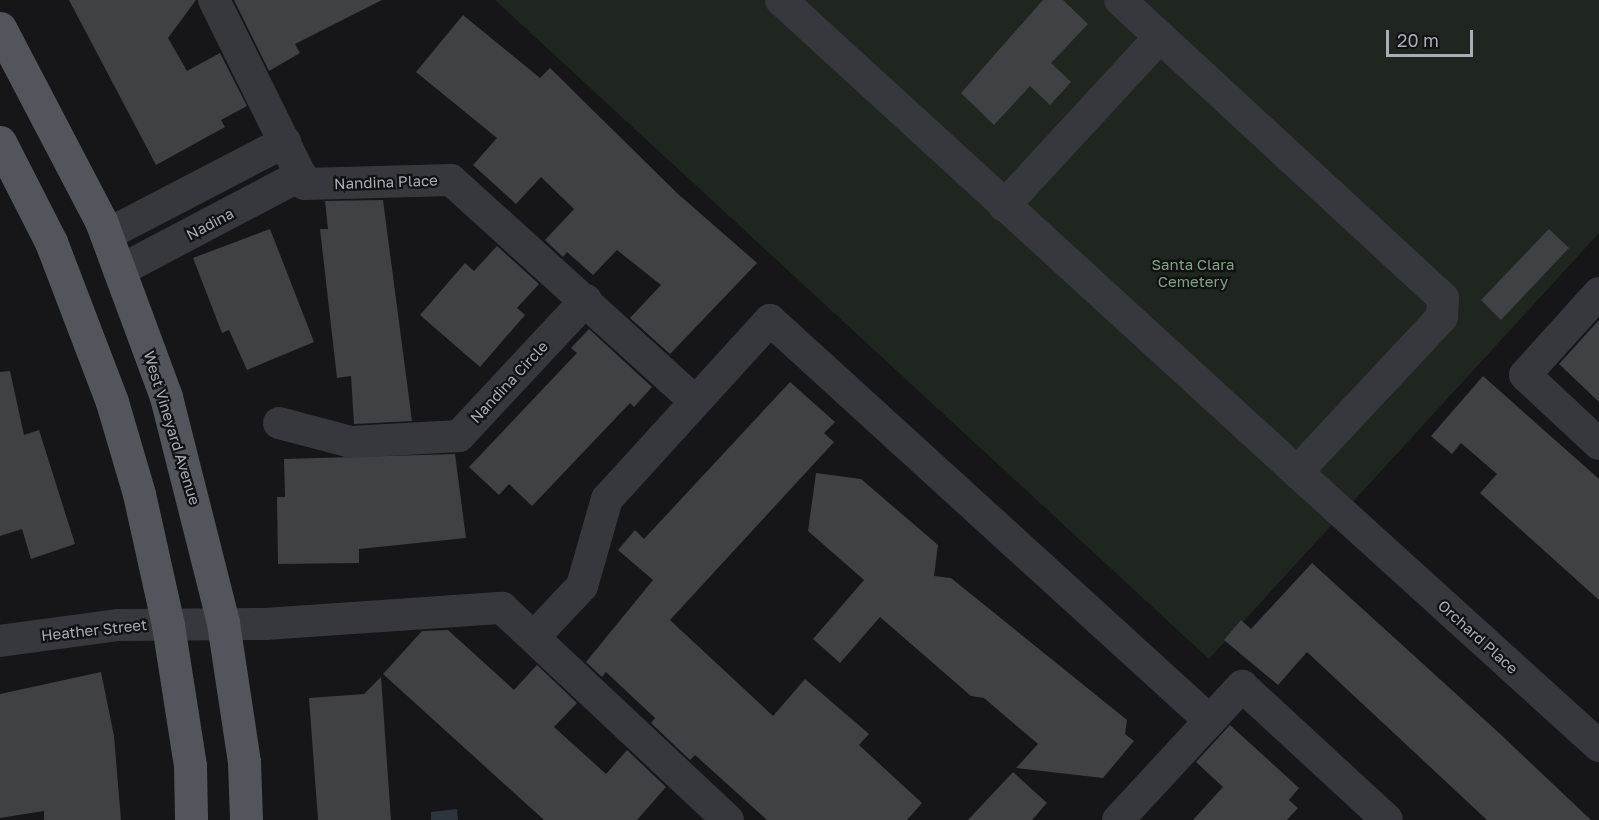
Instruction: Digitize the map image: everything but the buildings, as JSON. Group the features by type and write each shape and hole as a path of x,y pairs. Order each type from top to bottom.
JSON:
{"main road":[{"name":"West Vineyard Avenue","path":"0,28 106,235 166,397 224,623 244,762 246,820"},
{"path":"0,142 51,242 112,402 168,625 190,766 191,820"}],"street":[{"path":"214,0 301,175"},
{"name":"Orchard Place","path":"781,0 1004,206 1599,746"},
{"path":"1120,0 1443,298 1442,317 1297,472"},
{"path":"1004,206 1160,36"},
{"path":"106,235 285,142"},
{"name":"Nadina","path":"119,271 301,175"},
{"name":"Nandina Place","path":"301,175 305,184 452,180 694,401"},
{"path":"1599,293 1525,375 1599,444"},
{"name":"Nandina Circle","path":"279,423 351,442 459,436 586,300"},
{"path":"534,637 582,586 608,499 694,401 770,320 1210,721"},
{"name":"Heather Street","path":"0,641 168,625 502,608 728,820"},
{"path":"1118,820 1242,686 1388,820"}],"green space":[{"name":"Santa Clara Cemetery","path":"495,0 1599,0 1599,233 1209,659"}],"shaded area":[{"path":"457,809 458,820 431,820 431,812"}]}
